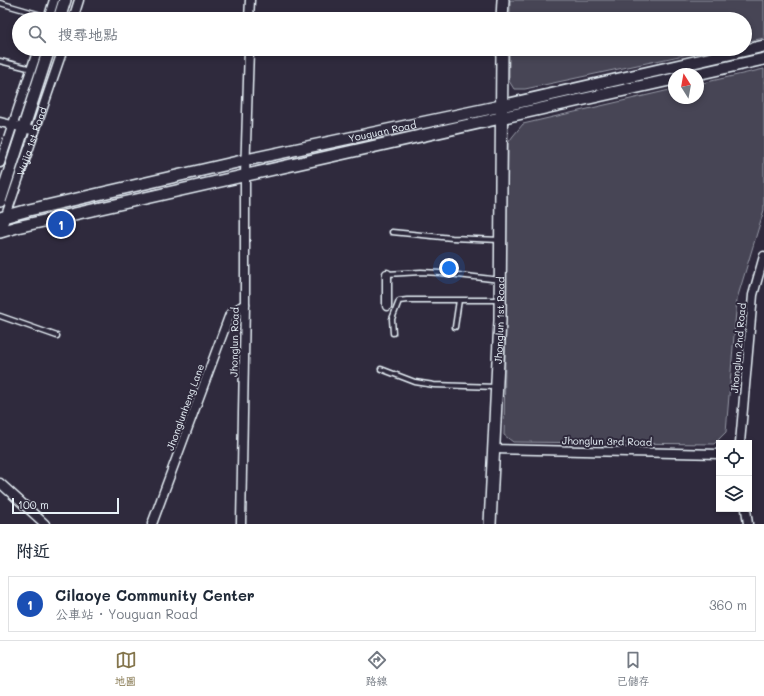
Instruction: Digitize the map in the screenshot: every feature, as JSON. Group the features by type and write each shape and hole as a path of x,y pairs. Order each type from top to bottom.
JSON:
{"street":[{"path":"53,12 54,0"},
{"path":"56,12 65,0"},
{"path":"76,12 80,0"},
{"path":"249,12 250,0"},
{"path":"502,0 502,12"},
{"name":"Youguan Road","path":"752,49 764,46"},
{"name":"Wujia 1st Road","path":"0,201 36,56"},
{"name":"Wujia 1st Road","path":"0,163 18,127 46,56"},
{"name":"Wujia 1st Road","path":"0,233 3,217 35,132 61,56"},
{"name":"Jhonglun Road","path":"241,524 248,56"},
{"name":"Jhonglun 1st Road","path":"490,524 500,300 502,56"},
{"name":"Youguan Road","path":"0,233 24,226 245,176 724,56"},
{"path":"704,72 764,59"},
{"name":"Youguan Road","path":"3,217 246,160 668,80"},
{"path":"0,122 35,132"},
{"name":"Jhonglun 2nd Road","path":"740,440 753,295 764,256"},
{"path":"387,274 387,306"},
{"name":"Jhonglunheng Lane","path":"152,524 230,314 245,304"},
{"name":"Jhonglun 3rd Road","path":"494,449 716,454"},
{"path":"0,483 45,524"},
{"path":"746,512 748,524"}],"lane":[{"path":"0,3 31,12"},
{"path":"0,61 32,69"},
{"path":"392,232 452,238 500,240"},
{"path":"387,274 421,272 442,273 500,280"},
{"path":"455,327 459,300"},
{"path":"393,333 392,319 399,301 500,300"},
{"path":"0,316 57,336"},
{"path":"381,369 415,382 434,385 497,387"}],"shaded area":[{"path":"510,0 764,0 764,38 752,41 752,12 510,12"},
{"path":"509,56 679,56 525,89 514,89 509,81"},
{"path":"764,69 764,210 737,299 726,432 718,440 716,440 714,444 513,442 504,435 508,143 523,124 668,90 668,104 704,104 704,83"}],"place":[{"name":"Cilaoye Community Center","path":"61,224"}]}
